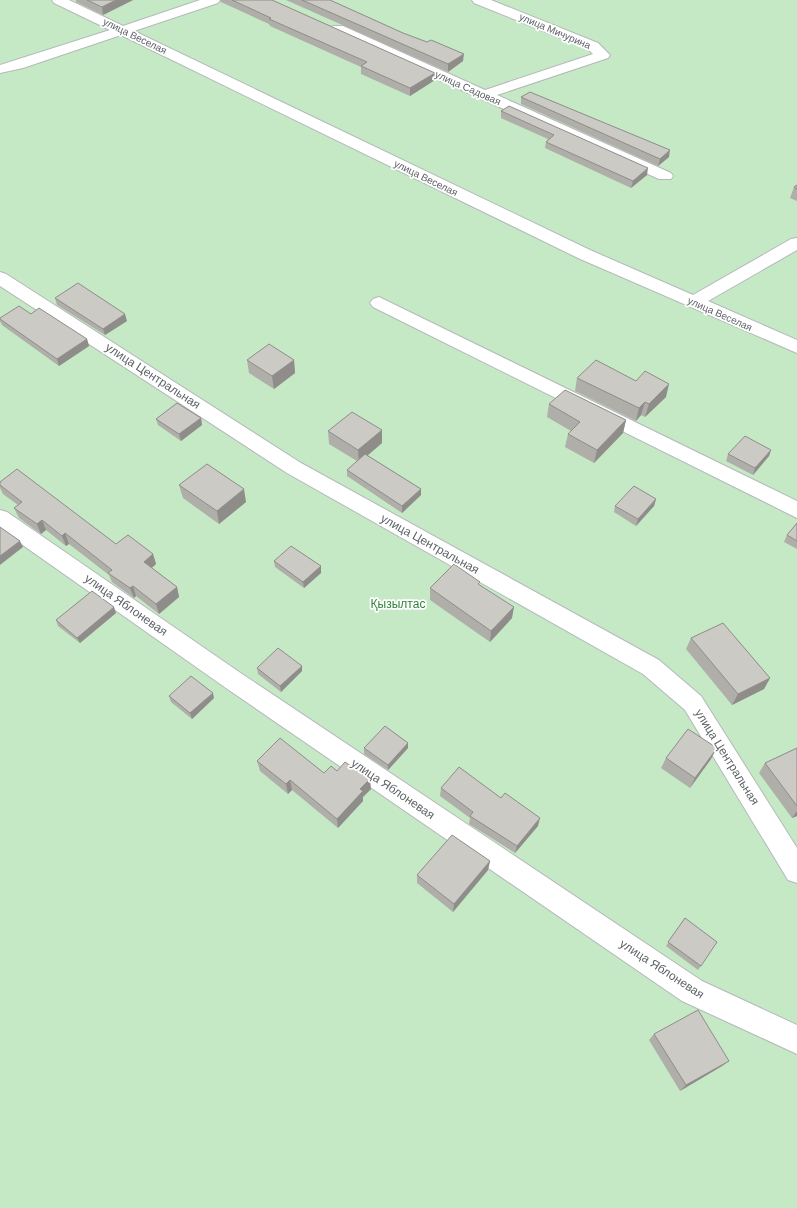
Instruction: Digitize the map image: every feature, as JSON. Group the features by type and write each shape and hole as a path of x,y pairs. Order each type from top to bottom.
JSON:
{"street":[{"name":"улица Веселая","path":"59,0 577,250 797,347"},
{"path":"0,69 18,65 213,0"},
{"name":"улица Мичурина","path":"479,0 592,46 603,55 484,95"},
{"name":"улица Садовая","path":"328,25 665,176"},
{"path":"693,302 797,243"},
{"name":"улица Центральная","path":"0,278 294,468 651,667 693,703 797,871"},
{"path":"379,303 797,510"},
{"name":"улица Яблоневая","path":"0,518 234,681 692,991 797,1040"}],"green space":[{"name":"Қызылтас","path":"0,0 797,0 797,1208 0,1208"}],"building":[{"path":"87,0 116,0 102,7"},
{"path":"232,0 272,0 435,73 410,88 361,66 367,62 269,19 271,18"},
{"path":"302,0 330,0 403,33 427,42 431,40 464,54 448,64"},
{"path":"530,92 670,150 660,159 521,97"},
{"path":"509,106 648,168 633,181 546,142 554,135 501,111"},
{"path":"78,283 125,314 103,329 55,298"},
{"path":"19,306 31,314 39,308 87,339 57,359 0,319"},
{"path":"269,344 294,360 272,376 247,360"},
{"path":"596,360 636,381 645,371 669,384 649,404 645,402 639,408 577,378"},
{"path":"565,390 626,420 597,450 568,434 580,422 549,404"},
{"path":"177,403 201,418 179,434 156,419"},
{"path":"352,412 382,430 358,450 328,431"},
{"path":"745,436 771,450 755,468 728,454"},
{"path":"365,454 421,489 402,506 347,470"},
{"path":"207,464 244,489 217,511 179,485"},
{"path":"17,469 116,544 128,535 153,554 144,562 177,587 156,604 133,586 130,588 108,573 112,570 65,533 62,536 42,520 37,524 14,508 22,502 0,485 0,482"},
{"path":"634,486 656,499 638,519 615,506"},
{"path":"797,523 797,541 787,535"},
{"path":"0,527 20,541 0,556"},
{"path":"291,546 321,566 303,582 274,561"},
{"path":"454,564 480,582 478,584 514,607 491,631 430,588"},
{"path":"92,591 114,607 77,638 56,620"},
{"path":"723,623 770,678 738,694 691,638"},
{"path":"278,648 302,666 280,686 257,668"},
{"path":"191,676 213,693 190,713 169,696"},
{"path":"385,726 408,743 388,765 364,748"},
{"path":"688,729 717,748 695,778 666,758"},
{"path":"280,738 324,773 331,766 337,771 345,762 370,779 360,789 363,791 337,819 290,780 286,784 257,761"},
{"path":"797,748 797,806 765,763"},
{"path":"459,767 501,798 505,793 540,818 517,846 470,816 473,812 441,788"},
{"path":"452,835 490,861 454,904 417,875"},
{"path":"685,918 717,942 701,966 668,942"},
{"path":"698,1010 729,1061 686,1085 654,1034"}]}
